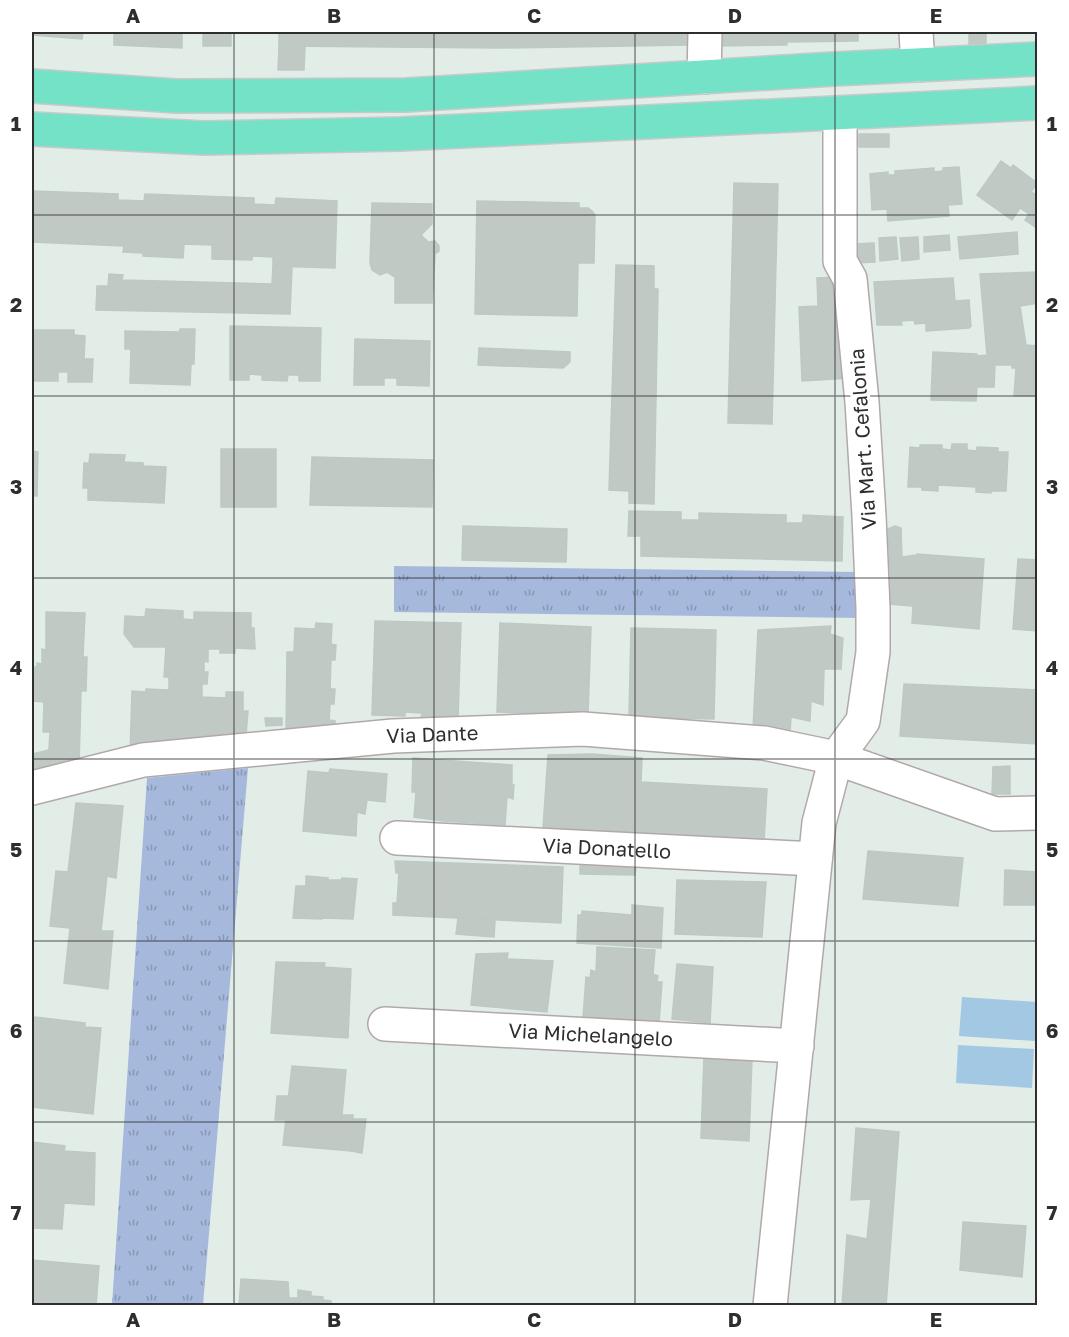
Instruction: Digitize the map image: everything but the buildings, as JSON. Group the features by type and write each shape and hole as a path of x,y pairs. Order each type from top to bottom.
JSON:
{"main road":[{"path":"32,86 176,96 394,95 1038,58"},
{"path":"32,129 204,138 400,134 1038,103"}],"street":[{"path":"704,77 705,32"},
{"path":"916,32 918,65"},
{"name":"Via Mart. Cefalonia","path":"836,758 863,721 873,652 869,516 861,391 850,279 840,261 840,113"},
{"name":"Via Dante","path":"32,788 143,760 405,735 583,729 764,743 836,758 995,814 1038,813"},
{"path":"770,1305 819,823 836,758"},
{"name":"Via Donatello","path":"397,838 815,859"},
{"name":"Via Michelangelo","path":"385,1024 797,1046"}],"green space":[{"path":"394,566 861,572 860,618 394,612"},
{"path":"248,768 203,1305 112,1305 147,778"}],"shaded area":[{"path":"962,997 1037,1002 1035,1041 959,1036"},
{"path":"958,1045 1034,1049 1032,1088 956,1083"}]}
